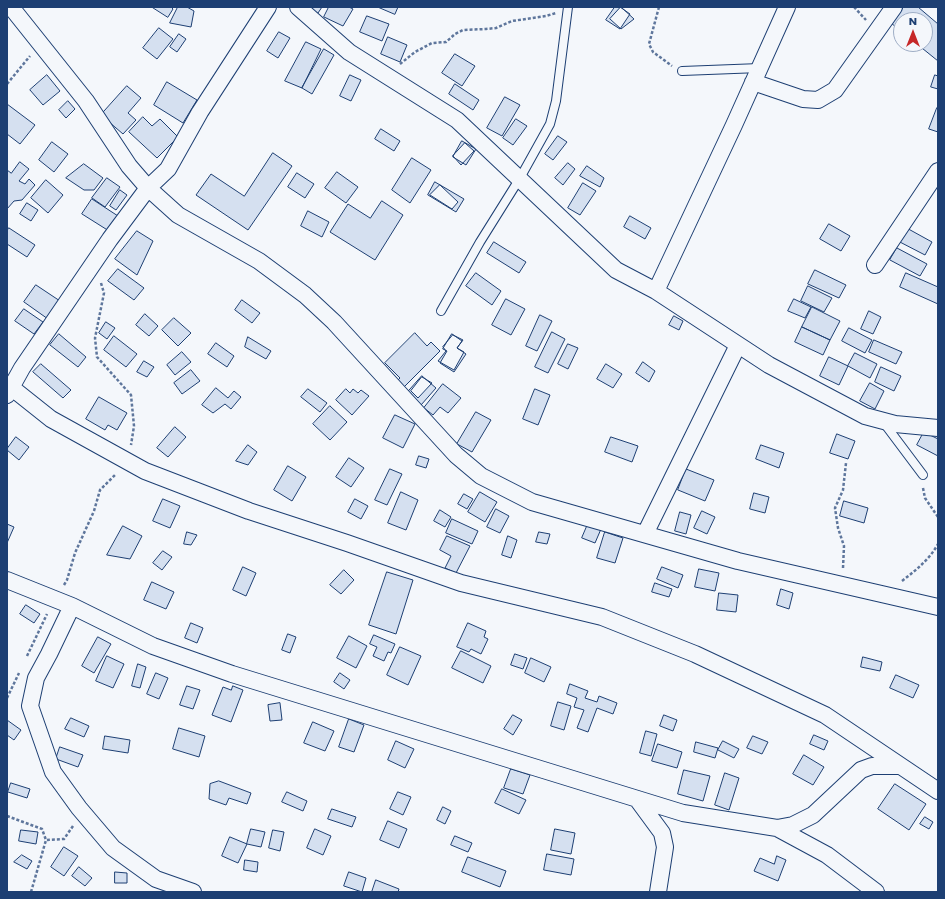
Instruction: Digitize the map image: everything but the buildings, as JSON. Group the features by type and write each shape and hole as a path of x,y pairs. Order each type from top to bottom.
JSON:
{"street":[{"path":"10,7 86,101 129,166 148,188 178,215 259,261 305,295 334,322 456,455 481,476 532,502 738,561 938,607"},
{"path":"268,7 200,112 168,170 148,188 95,261 8,389 51,419 145,471 249,511 347,543 461,583 602,617 695,654 825,715 938,791"},
{"path":"298,7 349,52 458,120 616,270 656,291 769,365 865,416 895,424 938,428"},
{"path":"656,291 757,75 787,7"},
{"path":"757,75 804,99 818,100 835,90 894,7"},
{"path":"875,265 938,171"},
{"path":"645,534 738,345"},
{"path":"7,580 72,606 153,646 218,669 683,813 778,828 827,855 876,892"},
{"path":"72,606 36,678 30,706 53,772 83,813 113,848 156,879 193,892"},
{"path":"778,828 793,825 813,815 861,770 872,766 899,766"},
{"path":"637,799 662,833 665,846 658,892"}],"lane":[{"path":"441,311 480,242 520,178 550,124 556,101 568,8"},
{"path":"682,71 757,75"},
{"path":"883,421 923,475"}],"path":[{"path":"659,7 649,44 653,52 661,59 682,71"},
{"path":"381,72 401,64 415,52 432,43 446,42 455,34 463,30 486,30 496,28 512,21 546,16 568,8"},
{"path":"7,84 40,44"},
{"path":"24,663 54,599 67,580 75,553 94,511 100,490 129,462 134,426 131,395 97,357 95,338 104,293 95,261"},
{"path":"836,583 844,566 844,546 838,528 835,508 843,490 846,463"},
{"path":"923,475 922,485 925,498 938,517"},
{"path":"891,596 901,582 922,566 933,554 938,544"},
{"path":"7,698 20,670"},
{"path":"46,840 64,839 83,813"},
{"path":"7,816 42,828 46,840 31,892"}]}
